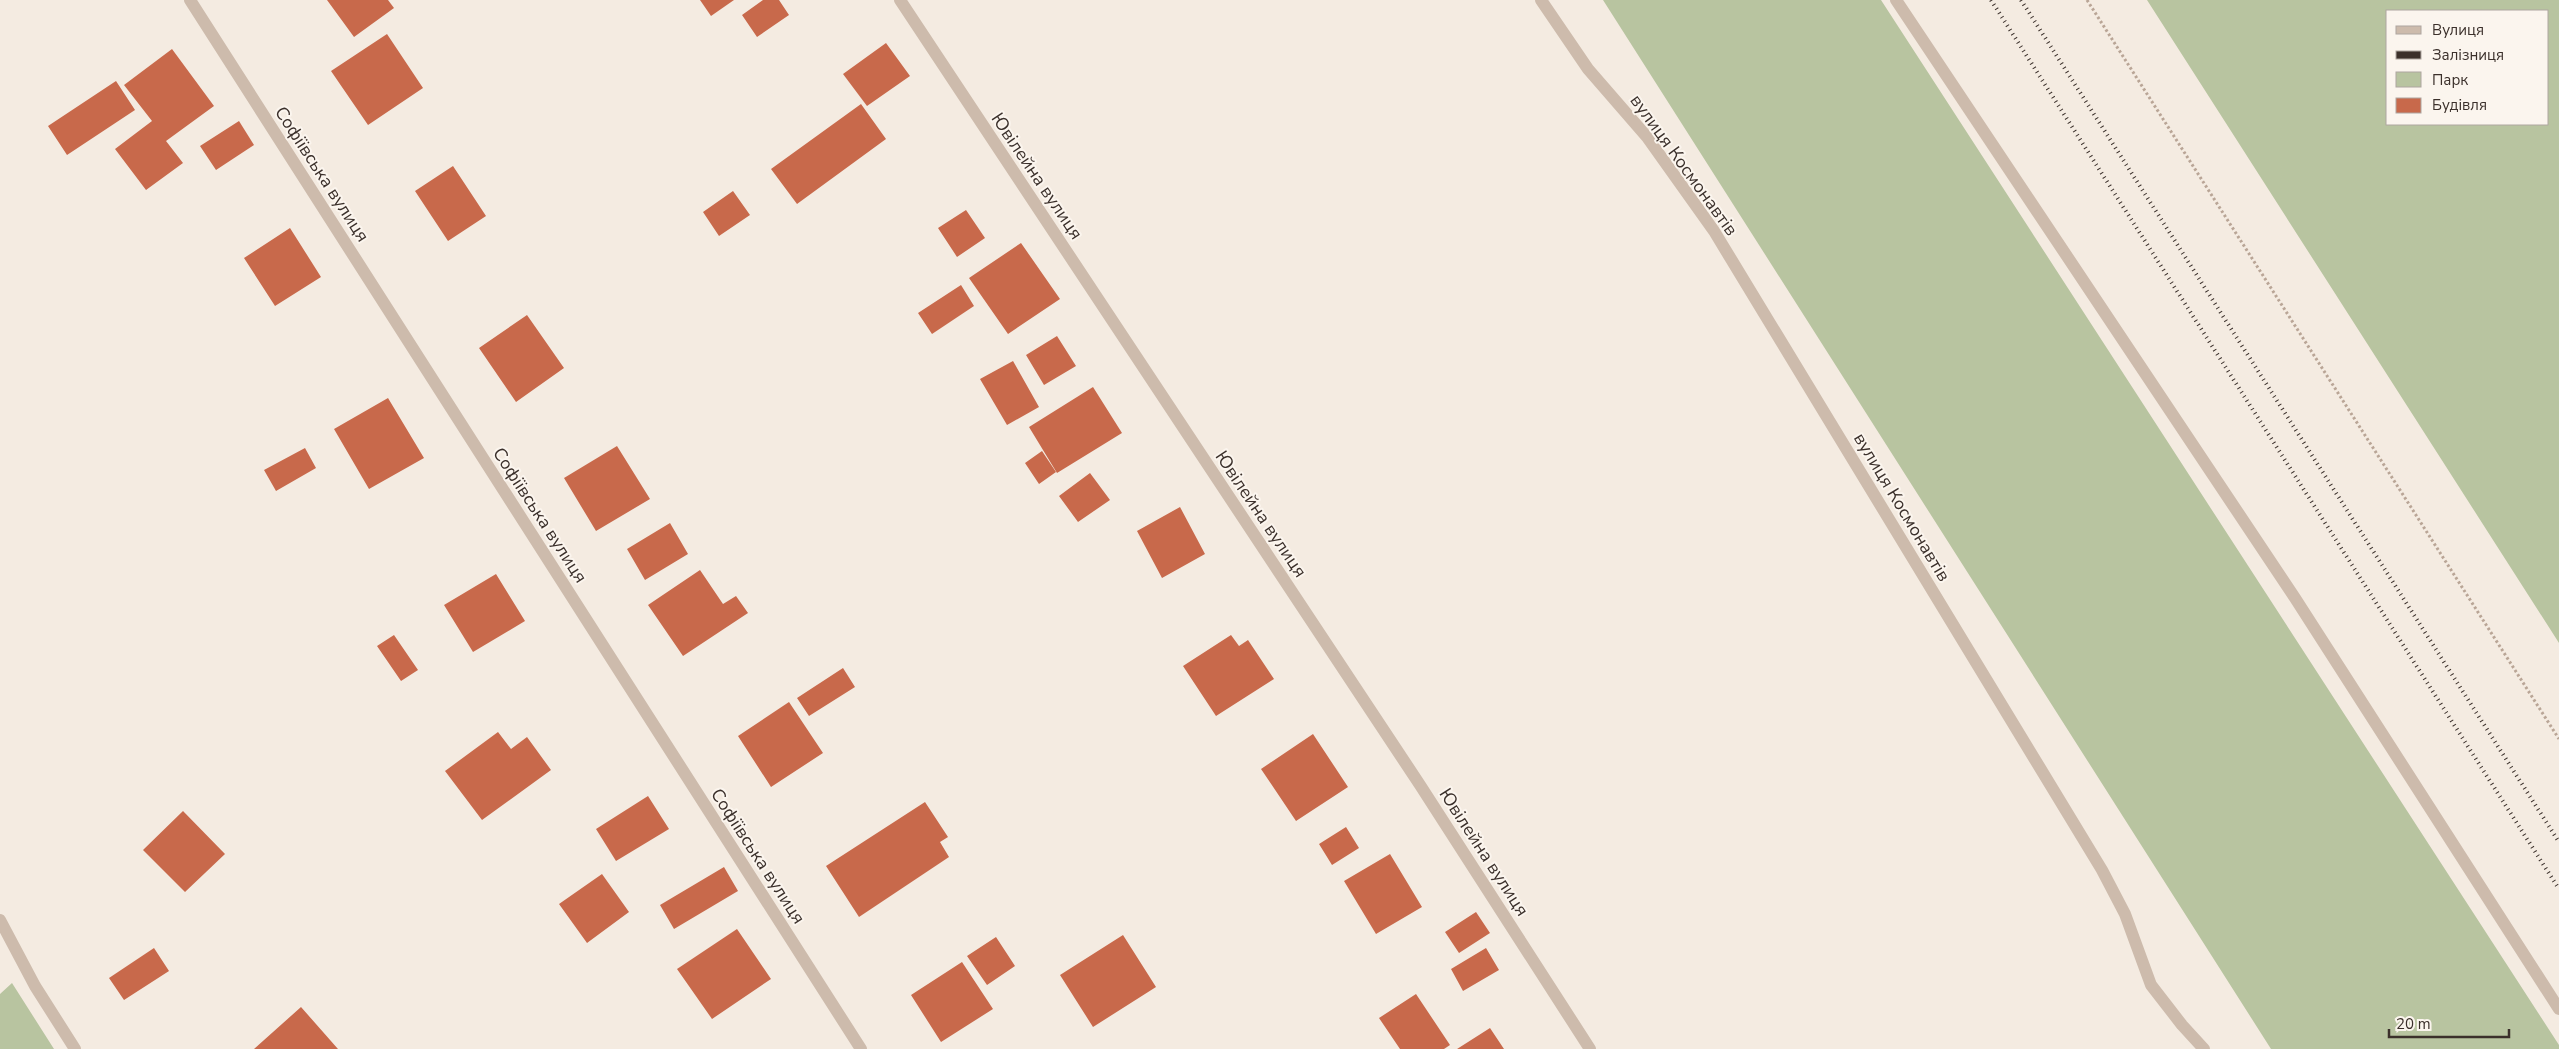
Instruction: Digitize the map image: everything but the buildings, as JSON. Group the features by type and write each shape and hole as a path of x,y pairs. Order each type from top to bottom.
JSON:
{"street":[{"name":"Софіївська вулиця","path":"190,0 861,1049"},
{"name":"Ювілейна вулиця","path":"900,0 1409,768 1590,1049"},
{"name":"вулиця Космонавтів","path":"1541,0 1588,69 1647,136 1714,231 2102,870 2125,914 2151,985 2182,1025 2204,1049"},
{"path":"1896,0 2295,598 2559,1010"},
{"path":"0,920 35,986 75,1049"}],"path":[{"path":"2087,0 2559,739"}],"green space":[{"path":"1603,0 1881,0 2559,1045 2559,1049 2271,1049"},
{"path":"2147,0 2559,0 2559,643"},
{"path":"12,983 54,1049 0,1049 0,994"}],"railway":[{"path":"1991,0 2559,889"},
{"path":"2021,0 2559,842"}]}
